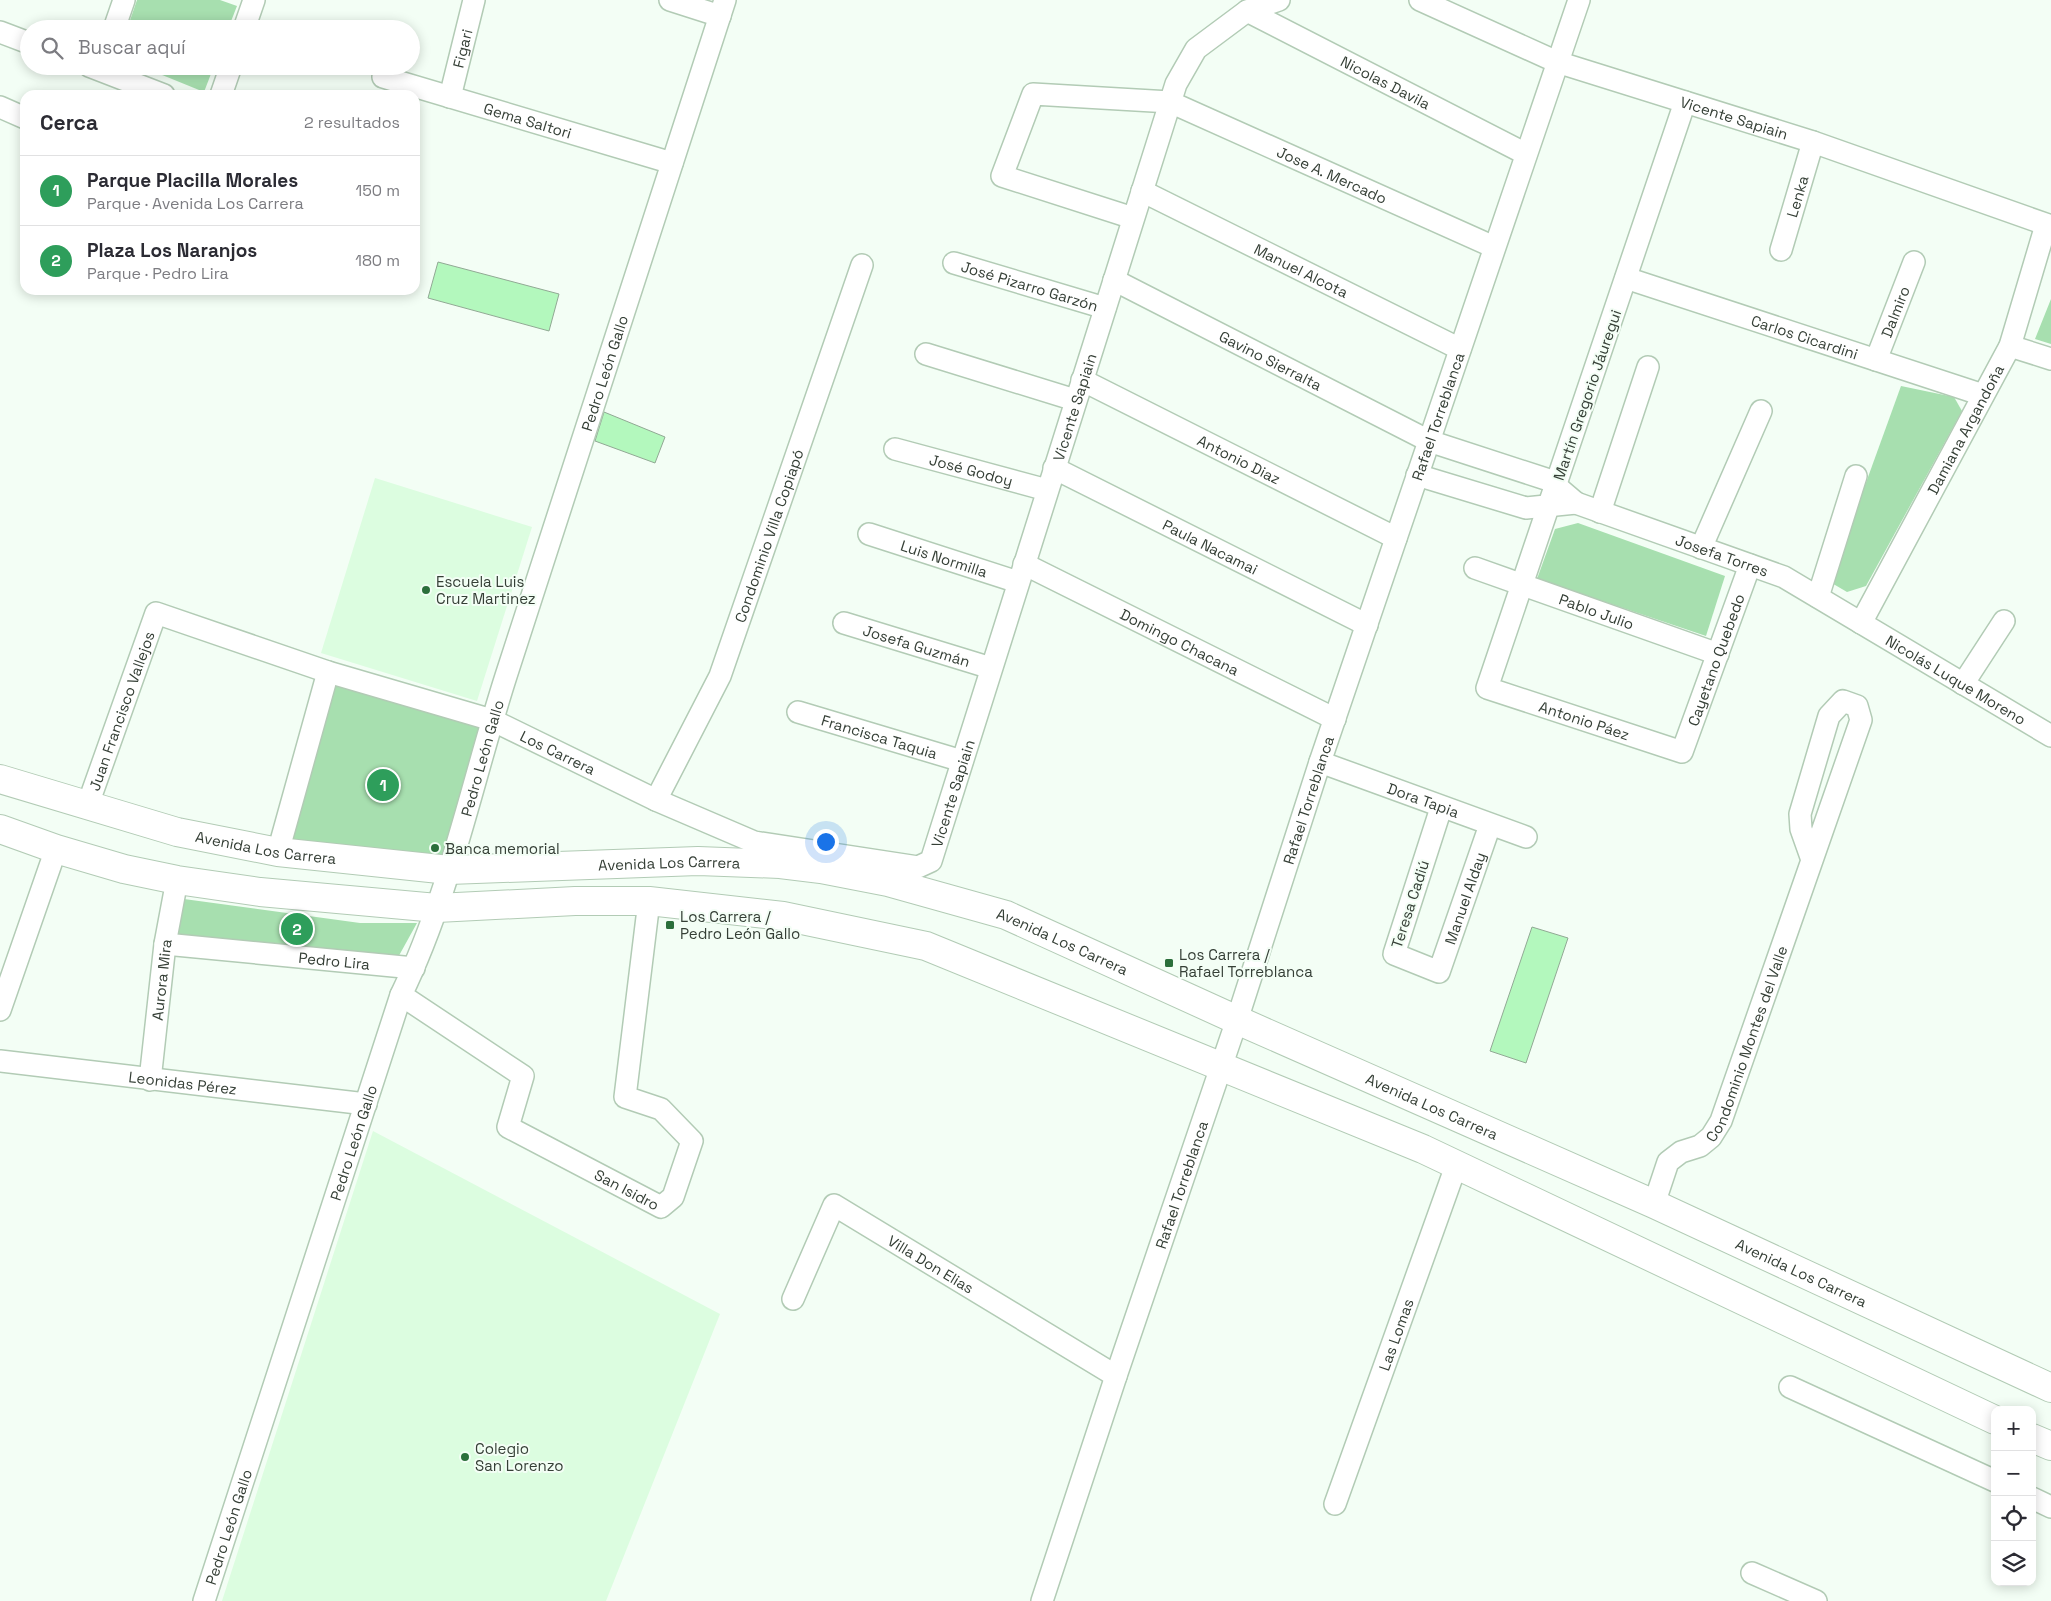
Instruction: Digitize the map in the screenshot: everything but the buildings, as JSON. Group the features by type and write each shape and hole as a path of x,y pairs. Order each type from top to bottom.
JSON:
{"main road":[{"name":"Avenida Los Carrera","path":"0,779 87,807 177,832 278,852 449,870 698,860 780,864 855,875 1006,915 1237,1020 1654,1204 2051,1388"},
{"path":"0,829 56,850 124,869 177,880 260,892 437,908 575,901 649,902 783,916 879,934 926,946 1423,1149 1991,1418"},
{"path":"2036,1440 2051,1446"}],"street":[{"path":"117,20 124,0"},
{"path":"247,20 254,0"},
{"name":"Figari","path":"450,97 474,0"},
{"path":"670,0 722,8"},
{"name":"Vicente Sapiain","path":"931,861 1176,84 1196,49 1247,11 1278,0"},
{"name":"Vicente Sapiain","path":"1420,0 1557,62 1813,142 2048,226"},
{"name":"Rafael Torreblanca","path":"1042,1601 1116,1376 1222,1066 1320,762 1579,0"},
{"name":"Pedro León Gallo","path":"204,1601 401,995 414,968 437,908 492,720 722,8"},
{"name":"Nicolas Davila","path":"1247,11 1526,154"},
{"path":"0,32 20,40"},
{"path":"114,75 151,90"},
{"path":"223,90 228,75"},
{"name":"Gema Saltori","path":"383,77 672,163"},
{"path":"1133,218 1002,176 1033,94 1170,102"},
{"name":"Jose A. Mercado","path":"1170,102 1494,247"},
{"name":"Martín Gregorio Jáuregui","path":"1487,688 1686,102"},
{"path":"0,107 20,116"},
{"name":"Lenka","path":"1781,250 1813,142"},
{"name":"Manuel Alcota","path":"1142,191 1460,349"},
{"name":"Damiana Argandoña","path":"1860,624 2010,346 2048,226"},
{"name":"Dalmiro","path":"1876,360 1914,262"},
{"name":"José Pizarro Garzón","path":"954,263 1105,308"},
{"name":"Condominio Villa Copiapó","path":"656,800 720,676 862,265"},
{"name":"Carlos Cicardini","path":"1626,278 1983,395"},
{"name":"Gavino Sierralta","path":"1114,280 1429,441"},
{"path":"2010,346 2051,358"},
{"path":"926,354 1076,400"},
{"path":"1600,512 1648,367"},
{"name":"Antonio Diaz","path":"1082,380 1396,538"},
{"path":"1701,548 1761,411"},
{"path":"1429,441 1549,480 1553,496"},
{"name":"José Godoy","path":"895,449 1047,490"},
{"name":"Paula Nacamai","path":"1054,468 1367,625"},
{"name":"Josefa Torres","path":"1417,475 1526,508 1553,496 1576,503 1784,577 1860,624"},
{"path":"1818,597 1856,476"},
{"name":"Luis Normilla","path":"869,534 1021,573"},
{"name":"Cayetano Quebedo","path":"1682,752 1750,565"},
{"name":"Pablo Julio","path":"1475,568 1718,654"},
{"name":"Domingo Chacana","path":"1021,573 1335,719"},
{"name":"Los Carrera","path":"156,613 328,672 492,720 656,800 754,842 918,867 931,861"},
{"name":"Juan Francisco Vallejos","path":"87,807 156,613"},
{"path":"1963,684 2004,621"},
{"name":"Josefa Guzmán","path":"844,623 991,668"},
{"name":"Nicolás Luque Moreno","path":"1860,624 2051,736"},
{"path":"278,852 328,672"},
{"name":"Antonio Páez","path":"1487,688 1682,752"},
{"name":"Condominio Montes del Valle","path":"1654,1204 1668,1162 1681,1152 1700,1146 1711,1137 1721,1121 1861,720 1857,706 1843,701 1829,716 1800,814 1800,829 1812,860"},
{"name":"Francisca Taquia","path":"798,712 962,761"},
{"name":"Dora Tapia","path":"1320,762 1441,808 1526,837"},
{"name":"Teresa Cadiú","path":"1440,972 1394,954 1441,808"},
{"name":"Manuel Alday","path":"1440,972 1490,825"},
{"path":"0,1010 56,850"},
{"name":"Aurora Mira","path":"150,1080 165,944 177,880"},
{"name":"San Isidro","path":"401,995 523,1076 508,1127 661,1208 673,1197 692,1141 661,1109 624,1097 649,902"},
{"name":"Pedro Lira","path":"165,944 414,968"},
{"name":"Leonidas Pérez","path":"0,1061 366,1104"},
{"name":"Las Lomas","path":"1336,1504 1456,1166"},
{"name":"Villa Don Elias","path":"793,1299 834,1205 1116,1376"},
{"path":"1790,1387 1991,1479"},
{"path":"2036,1500 2051,1507"},
{"path":"1752,1573 1806,1599"}],"shaded area":[{"name":"Escuela Luis Cruz Martinez","path":"375,478 532,527 477,701 321,653"},
{"name":"Colegio San Lorenzo","path":"373,1131 720,1314 606,1601 222,1601"}],"green space":[{"path":"137,0 220,0 237,6 232,20 130,20"},
{"path":"162,75 211,75 205,90 199,90"},
{"path":"2051,299 2051,344 2035,339"},
{"path":"1901,386 1954,397 1962,411 1866,586 1847,592 1830,582"},
{"path":"1578,523 1725,576 1706,636 1537,579 1555,529"},
{"path":"331,678 480,722 445,865 284,847"},
{"path":"184,899 360,923 417,923 396,961 178,935"}],"place":[{"name":"Escuela Luis Cruz Martinez","path":"426,590"},
{"name":"Parque Placilla Morales","path":"383,785"},
{"name":"Banca memorial","path":"435,848"},
{"name":"Los Carrera / Pedro León Gallo","path":"670,925"},
{"name":"Plaza Los Naranjos","path":"297,929"},
{"name":"Los Carrera / Rafael Torreblanca","path":"1169,963"},
{"name":"Colegio San Lorenzo","path":"465,1457"}]}
